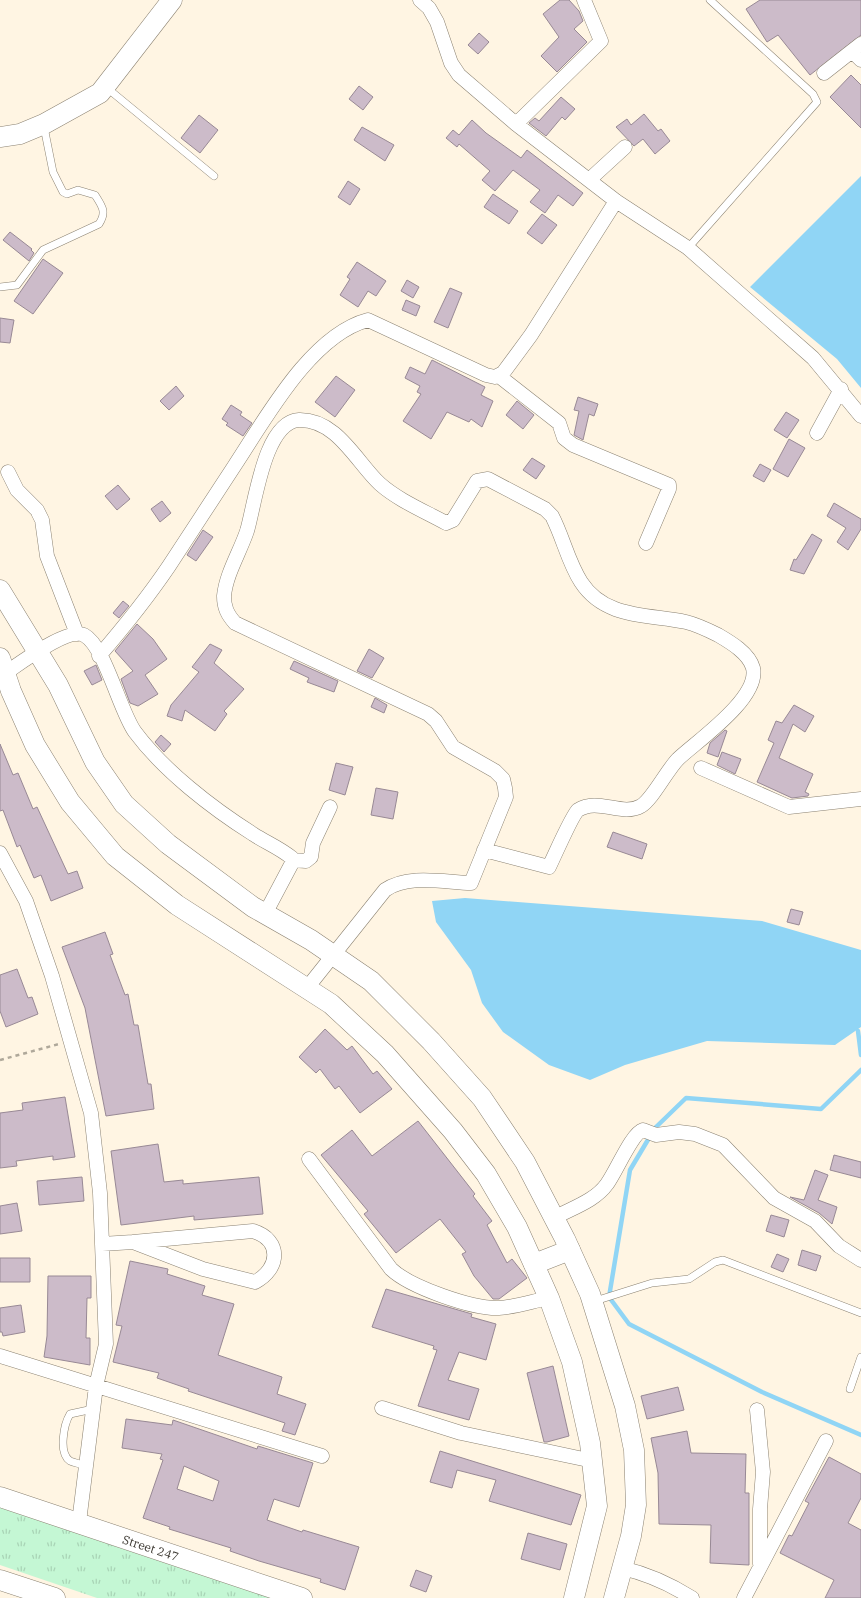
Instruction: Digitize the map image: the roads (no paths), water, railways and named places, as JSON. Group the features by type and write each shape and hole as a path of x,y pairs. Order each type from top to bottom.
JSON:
{"street":[{"path":"0,144 44,124 100,94 172,0"},
{"path":"420,0 429,8 437,22 451,63 459,75 516,124 588,180 616,201 688,248 813,358 858,408"},
{"path":"516,124 601,41 592,24 584,0"},
{"path":"824,73 858,52"},
{"path":"0,137 20,134"},
{"path":"588,180 625,146"},
{"path":"99,656 164,573 271,410 302,367 339,333 356,323 368,320 486,375 498,376 503,374 532,335 616,201"},
{"path":"498,376 559,423 564,438 573,445 669,485 670,489 646,543"},
{"path":"818,433 841,389"},
{"path":"306,988 384,890 394,884 406,881 471,883 484,850 506,797 503,779 495,771 453,746 436,721 428,714 235,622 226,613 225,589 246,533 259,479 267,456 280,431 289,424 298,420 310,421 330,430 351,450 380,484 446,523 453,520 477,481 488,479 537,505 552,516 580,581 590,594 608,607 625,613 686,622 704,628 740,650 753,669 752,679 739,705 677,760 642,806 631,810 588,805 576,811 549,867 484,850"},
{"path":"8,472 17,490 37,510 42,520 59,641 58,685 95,762 124,804 168,844 265,914 333,955 371,981 431,1041 482,1098 525,1162 570,1250 599,1300 634,1450 636,1505 631,1536 614,1598"},
{"path":"0,590 59,641"},
{"path":"330,807 313,842 312,857 306,861 292,860 200,796 142,742 133,729 99,656 86,636 59,641 2,666 35,745 70,802 115,856 177,906 332,1004 385,1054 453,1132 486,1174 517,1227 549,1298 572,1362 593,1461 597,1506 574,1598"},
{"path":"701,768 789,807 861,799"},
{"path":"0,853 26,901 52,976 91,1113 102,1244 106,1344 96,1386 79,1522"},
{"path":"265,914 292,860"},
{"path":"554,1218 596,1196 607,1185 624,1158 634,1134 650,1132 695,1134 723,1145 774,1198 815,1221 839,1246 861,1260"},
{"path":"309,1159 400,1278 458,1301 499,1308 549,1298"},
{"path":"102,1244 253,1231 267,1238 273,1248 274,1258 268,1275 255,1282 203,1269 133,1242"},
{"path":"534,1264 570,1250"},
{"path":"0,1356 322,1456"},
{"path":"382,1408 460,1433 593,1461"},
{"path":"757,1410 763,1472 760,1509 760,1567"},
{"path":"744,1598 826,1441"},
{"name":"Street 247","path":"0,1497 302,1598"},
{"path":"622,1568 642,1573 672,1585 692,1598"},
{"path":"0,1580 55,1598"}],"lane":[{"path":"688,248 817,102 813,94 710,0"},
{"path":"105,86 214,176"},
{"path":"0,287 17,285 44,250 99,224 103,219 104,208 95,195 78,190 67,194 63,192 53,172 44,124"},
{"path":"599,1300 652,1283 689,1279 715,1262 723,1260 861,1312"},
{"path":"850,1389 861,1357"},
{"path":"86,1466 69,1460 64,1454 63,1444 67,1419 70,1414 93,1409"}],"water":[{"path":"861,176 861,388 837,359 750,287"},
{"path":"465,898 762,921 861,950 861,1027 835,1045 707,1041 625,1065 590,1080 549,1065 503,1032 482,1003 471,970 436,922 432,901"}],"waterway":[{"path":"858,1031 861,1055"},
{"path":"861,1070 821,1109 686,1098 655,1128 630,1170 609,1297 629,1324 762,1392 861,1435"}]}
